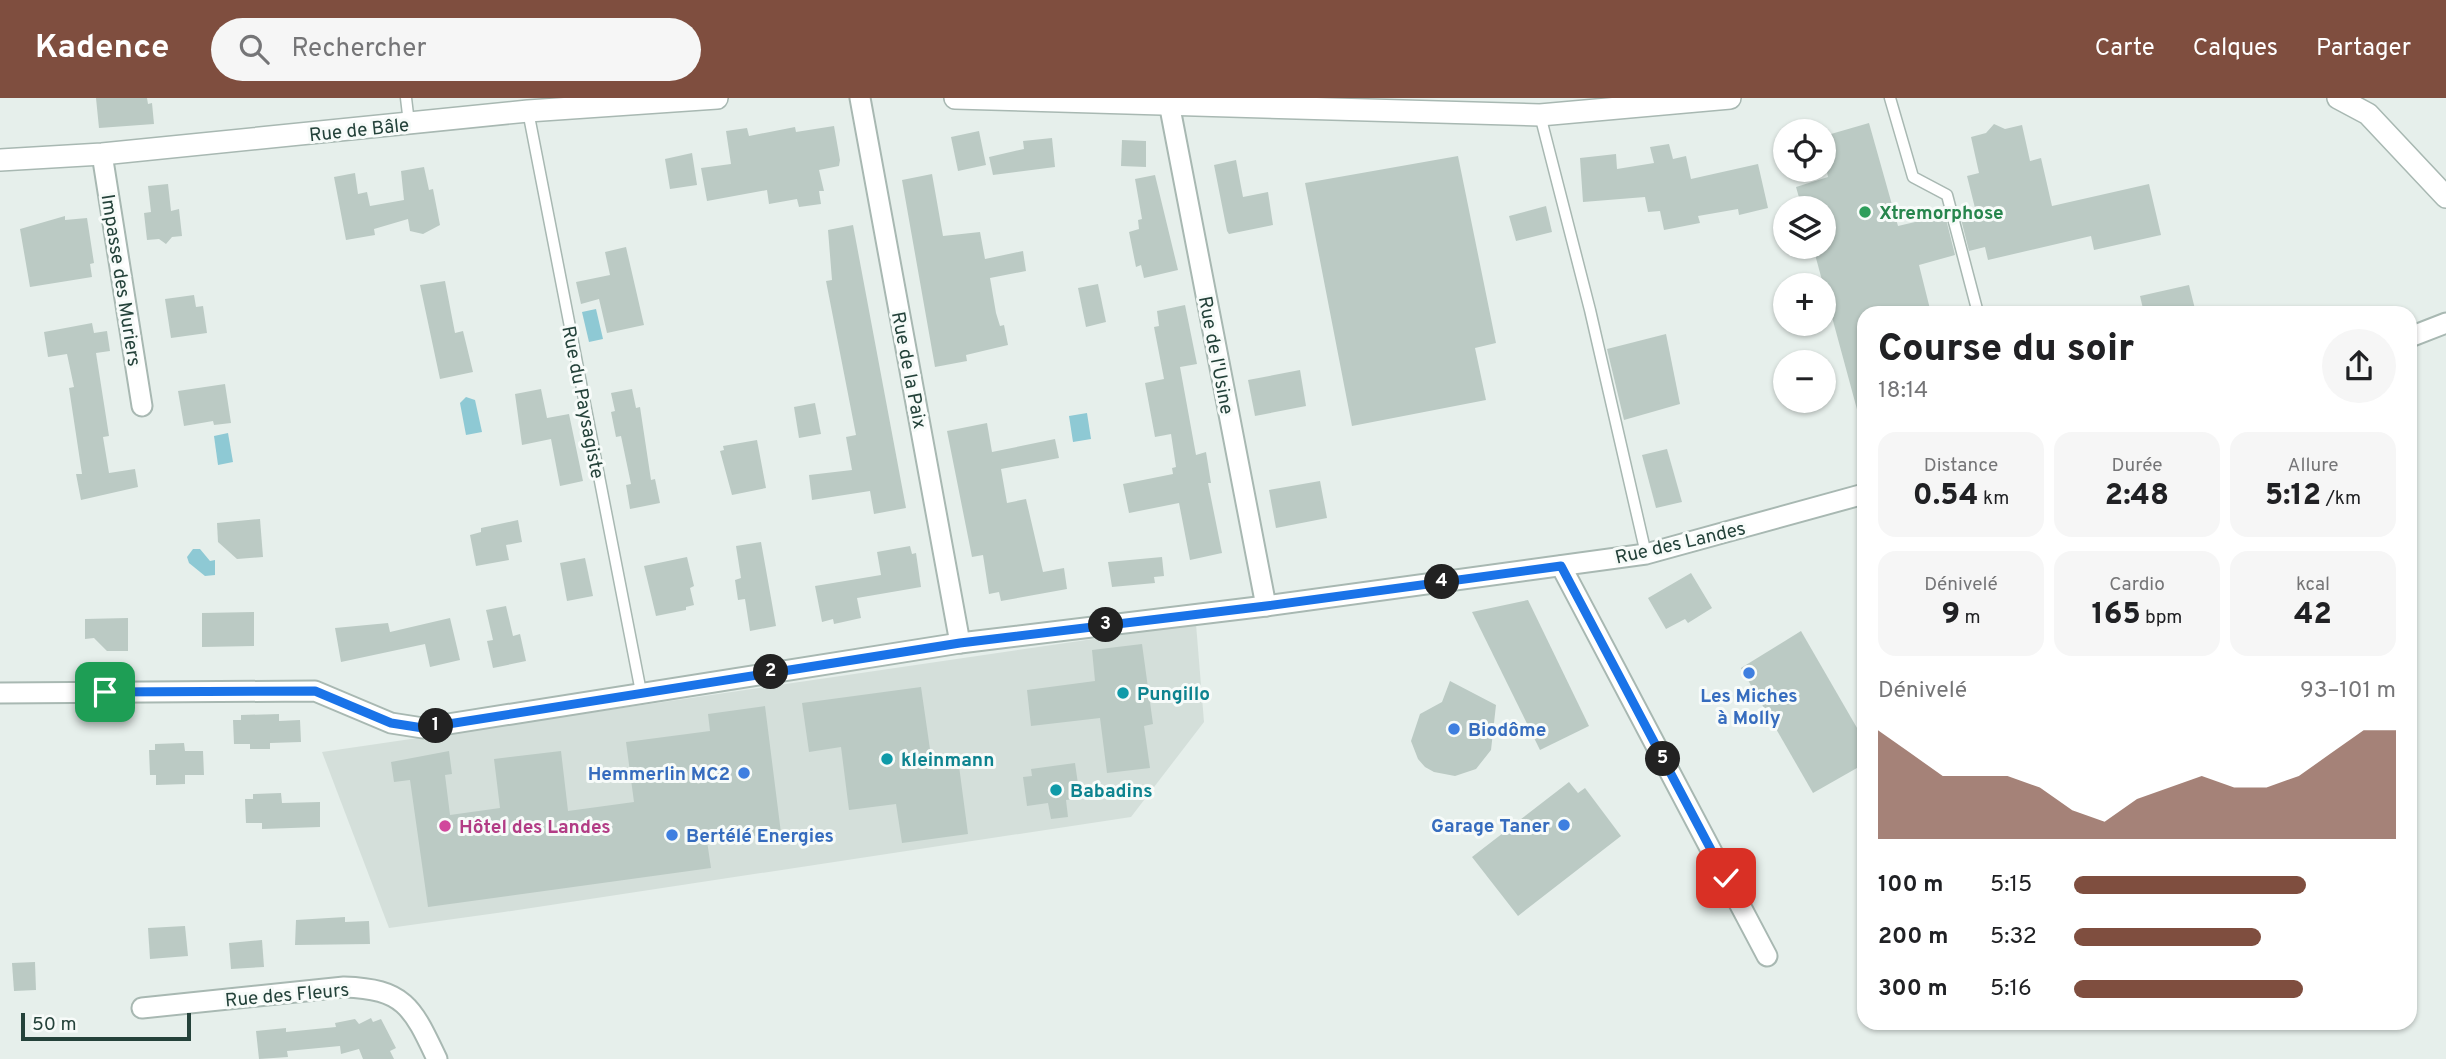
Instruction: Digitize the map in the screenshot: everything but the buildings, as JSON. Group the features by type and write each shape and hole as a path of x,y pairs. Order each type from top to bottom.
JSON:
{"street":[{"name":"Rue de Bâle","path":"0,160 102,154 528,111 718,98"},
{"name":"Rue de la Paix","path":"860,98 960,643"},
{"path":"955,98 1169,103 1393,113 1540,114 1730,98"},
{"path":"2338,98 2368,114 2446,197"},
{"name":"Rue de l'Usine","path":"1169,103 1266,606"},
{"name":"Impasse des Muriers","path":"102,154 142,405"},
{"path":"2417,334 2446,323"},
{"name":"Rue des Landes","path":"0,693 315,691 391,723 423,728 960,643 1266,606 1646,554 1857,497"},
{"path":"1561,566 1767,956"},
{"name":"Rue des Fleurs","path":"142,1008 344,987 372,988 391,993 403,1002 437,1059"}],"lane":[{"path":"406,98 409,124"},
{"path":"1890,98 1913,177 1947,195 1976,306"},
{"name":"Rue du Paysagiste","path":"528,111 641,692"},
{"path":"1540,114 1590,310 1646,554"}],"shaded area":[{"path":"1196,624 1204,722 1131,817 504,912 389,928 322,752"}],"water":[{"path":"596,309 603,339 589,342 582,312"},
{"path":"466,397 475,400 482,432 466,435 460,403"},
{"path":"1087,413 1091,439 1073,442 1069,416"},
{"path":"228,433 233,462 218,465 214,436"},
{"path":"193,549 200,549 210,561 215,560 215,575 205,576 189,563 187,557"}],"place":[{"name":"Xtremorphose","path":"1865,212"},
{"name":"Les Miches à Molly","path":"1749,673"},
{"name":"Pungillo","path":"1123,693"},
{"name":"Biodôme","path":"1454,729"},
{"name":"kleinmann","path":"887,759"},
{"name":"Hemmerlin MC2","path":"744,773"},
{"name":"Babadins","path":"1056,790"},
{"name":"Garage Taner","path":"1564,825"},
{"name":"Hôtel des Landes","path":"445,826"},
{"name":"Bertélé Energies","path":"672,835"}],"route":[{"path":"105,692 315,691 391,723 423,728 960,643 1266,606 1561,566 1726,878"}]}
